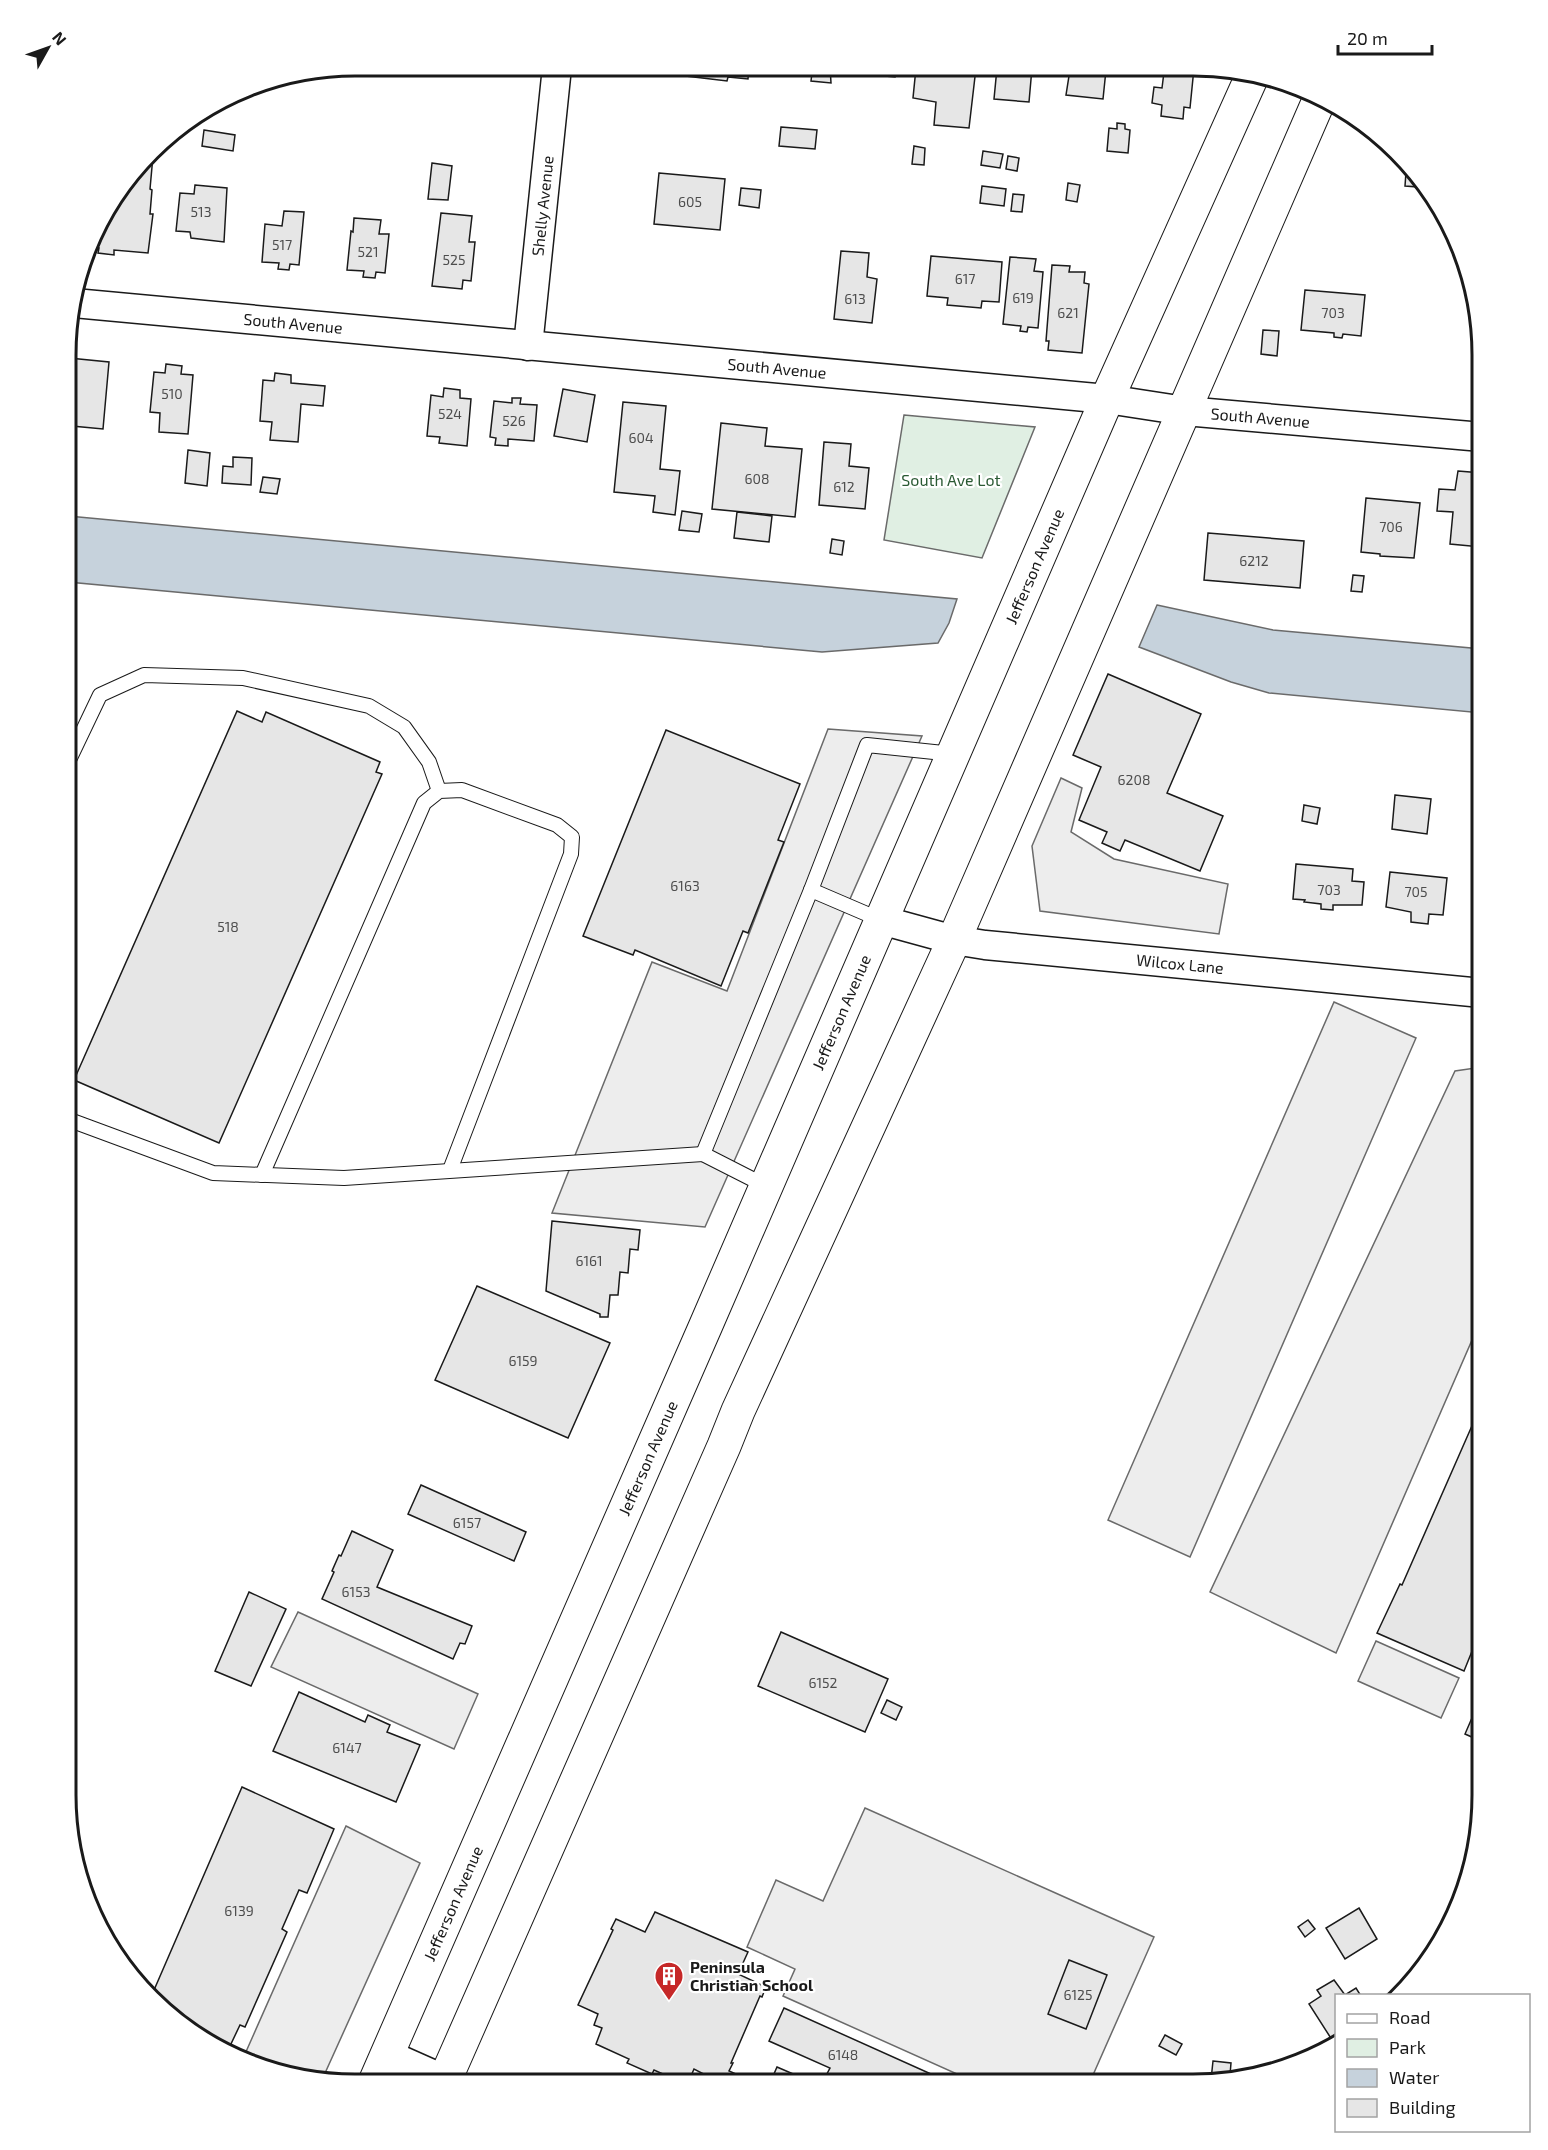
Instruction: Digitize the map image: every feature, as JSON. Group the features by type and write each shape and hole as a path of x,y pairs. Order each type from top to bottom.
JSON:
{"main road":[{"name":"Jefferson Avenue","path":"381,2068 1107,399 1249,82"},
{"path":"449,2074 738,1411 954,940 1317,105"}],"street":[{"name":"Shelly Avenue","path":"528,346 556,76"},
{"name":"South Avenue","path":"82,304 1107,399 1185,411 1472,436"},
{"name":"Wilcox Lane","path":"881,920 954,940 984,945 1472,992"},
{"path":"381,2068 411,2074"}],"lane":[{"path":"76,745 100,695 144,675 243,678 369,706 378,711 404,727 429,762 440,791"},
{"path":"703,1154 812,890 867,745 953,754"},
{"path":"262,1175 424,803 440,791 462,790 557,825 572,837 571,854 450,1170"},
{"path":"812,890 881,920"},
{"path":"76,1122 213,1173 344,1178 703,1154 766,1186"}],"green space":[{"name":"South Ave Lot","path":"904,415 1035,427 982,558 884,540"}],"shaded area":[{"path":"828,729 922,736 705,1227 552,1213 652,962 727,991"},
{"path":"1061,778 1082,788 1071,832 1114,859 1228,884 1219,934 1040,911 1032,846"},
{"path":"1334,1002 1416,1038 1190,1557 1108,1520"},
{"path":"1472,1068 1472,1340 1336,1653 1210,1592 1455,1071"},
{"path":"298,1612 478,1694 454,1749 271,1667"},
{"path":"1376,1641 1459,1678 1441,1718 1358,1681"},
{"path":"865,1808 1154,1937 1093,2074 957,2074 783,1996 795,1969 747,1947 776,1880 823,1901"},
{"path":"346,1826 420,1863 326,2072 283,2064 246,2051"}],"water":[{"path":"76,517 957,599 949,623 938,643 822,652 76,583"},
{"path":"1157,605 1273,630 1472,648 1472,712 1269,693 1231,682 1139,647"}],"building":[{"path":"686,76 748,76 748,79 728,77 727,81"},
{"path":"812,76 831,76 831,83 811,81"},
{"path":"915,76 975,76 969,128 934,125 936,102 913,98"},
{"path":"996,76 1031,76 1029,102 994,99"},
{"path":"1069,76 1105,76 1103,99 1066,95"},
{"path":"1164,76 1193,76 1190,108 1184,107 1183,119 1161,116 1162,105 1152,103 1154,87 1162,88"},
{"path":"1117,123 1125,124 1125,129 1130,130 1128,153 1107,151 1109,128 1117,129"},
{"path":"781,127 817,130 815,149 779,146"},
{"path":"204,130 235,135 233,151 202,146"},
{"path":"914,146 925,148 924,165 912,164"},
{"path":"983,151 1003,154 1000,168 981,165"},
{"path":"1008,156 1019,158 1017,171 1006,169"},
{"path":"432,163 452,166 448,200 428,199"},
{"path":"152,165 150,214 153,214 148,253 114,250 114,255 98,253 105,232 124,200"},
{"path":"659,173 725,179 720,230 654,224"},
{"path":"1406,176 1414,187 1405,186"},
{"path":"1068,183 1080,185 1077,202 1066,200"},
{"path":"195,185 227,188 224,242 191,238 190,232 176,231 180,193 194,194"},
{"path":"982,186 1006,189 1004,206 980,203"},
{"path":"741,188 761,190 759,208 739,205"},
{"path":"1013,194 1024,195 1022,212 1011,211"},
{"path":"284,211 304,212 299,265 290,264 289,270 278,269 279,263 262,262 265,224 282,226"},
{"path":"441,213 472,216 469,242 475,242 471,281 463,280 462,289 432,286"},
{"path":"354,218 381,220 379,234 389,234 385,273 376,272 375,278 363,277 364,271 347,270"},
{"path":"841,251 869,253 867,277 877,279 872,323 834,319"},
{"path":"931,256 1002,262 999,302 982,301 981,308 947,305 948,298 927,296"},
{"path":"1010,257 1036,259 1034,271 1043,272 1038,328 1028,327 1027,332 1020,331 1021,326 1003,324"},
{"path":"1052,265 1070,266 1069,272 1085,272 1084,283 1089,284 1082,353 1048,350 1049,341 1046,341"},
{"path":"1305,290 1365,295 1361,336 1343,334 1342,338 1334,337 1334,333 1301,330"},
{"path":"1263,330 1279,331 1277,356 1261,354"},
{"path":"76,359 109,362 103,429 76,426"},
{"path":"166,364 182,366 181,374 193,375 188,434 159,432 160,413 150,412 154,372 165,373"},
{"path":"275,373 291,375 291,383 325,386 323,406 301,404 298,442 270,440 272,422 260,421 263,380 274,381"},
{"path":"444,388 460,390 460,398 471,399 467,446 439,443 440,437 427,436 431,395 443,397"},
{"path":"563,389 595,395 587,442 554,436"},
{"path":"512,398 521,398 520,404 537,405 534,441 508,439 508,446 495,445 496,438 490,437 494,401 512,403"},
{"path":"623,402 666,406 660,469 680,471 675,515 653,512 655,496 614,492"},
{"path":"721,423 767,428 765,446 802,449 795,517 712,509"},
{"path":"824,442 851,444 849,466 869,468 865,509 819,505"},
{"path":"188,450 210,453 207,486 185,483"},
{"path":"233,457 252,458 251,485 222,483 223,466 233,467"},
{"path":"1458,471 1472,472 1472,546 1450,544 1453,512 1437,511 1439,489 1455,490"},
{"path":"263,477 280,479 277,494 260,492"},
{"path":"1366,498 1420,503 1414,558 1380,556 1380,554 1361,552"},
{"path":"682,511 702,514 699,532 679,530"},
{"path":"737,512 772,516 769,542 734,538"},
{"path":"1208,533 1304,541 1300,588 1204,580"},
{"path":"832,539 844,541 842,555 830,553"},
{"path":"1353,575 1364,576 1362,592 1351,591"},
{"path":"1108,674 1201,714 1167,793 1223,816 1200,871 1125,840 1120,851 1102,843 1107,832 1079,820 1101,767 1073,755"},
{"path":"237,711 262,722 266,712 380,762 376,772 382,774 219,1143 76,1081 76,1075"},
{"path":"666,730 800,784 778,840 784,842 748,933 743,931 721,986 635,950 633,955 583,936"},
{"path":"1395,795 1431,799 1427,834 1392,829"},
{"path":"1304,805 1320,808 1317,824 1302,821"},
{"path":"1296,864 1353,869 1352,881 1364,882 1362,905 1333,905 1333,910 1321,909 1321,904 1293,899"},
{"path":"1390,872 1447,878 1443,915 1429,914 1428,924 1411,922 1411,912 1386,907"},
{"path":"552,1221 640,1230 638,1250 630,1249 628,1273 620,1272 618,1295 610,1295 608,1317 600,1317 600,1314 546,1291"},
{"path":"477,1286 610,1343 568,1438 435,1380"},
{"path":"1472,1426 1472,1651 1464,1671 1377,1633 1400,1584 1402,1585"},
{"path":"421,1485 526,1532 514,1561 408,1514"},
{"path":"352,1531 393,1550 377,1587 472,1626 465,1644 460,1643 453,1659 322,1599 339,1555 341,1556"},
{"path":"249,1592 286,1609 251,1686 215,1671"},
{"path":"781,1632 888,1679 865,1732 758,1686"},
{"path":"299,1692 365,1722 368,1715 390,1725 387,1732 420,1745 396,1802 273,1751"},
{"path":"887,1700 902,1707 896,1720 881,1713"},
{"path":"1472,1718 1472,1737 1465,1734"},
{"path":"242,1787 334,1829 307,1893 299,1890 282,1929 287,1932 245,2027 240,2025 231,2044 186,2016 155,1988"},
{"path":"1359,1908 1377,1939 1345,1959 1326,1928"},
{"name":"Peninsula Christian School","path":"655,1912 748,1952 738,1974 766,1987 731,2063 733,2063 729,2071 736,2074 704,2074 694,2069 692,2074 663,2074 654,2070 652,2074 627,2063 629,2059 596,2044 602,2028 594,2025 598,2014 578,2005 613,1930 611,1929 616,1919 645,1932"},
{"path":"1308,1920 1315,1929 1305,1937 1298,1927"},
{"path":"1069,1960 1107,1975 1086,2029 1048,2014"},
{"path":"1334,1980 1344,1994 1335,1994 1335,2034 1330,2037 1309,2004 1321,1996 1317,1990"},
{"path":"1356,1988 1360,1994 1347,1994"},
{"name":"Peninsula Christian School","path":"784,2008 931,2074 827,2074 830,2068 769,2041"},
{"path":"1165,2035 1182,2044 1176,2055 1159,2046"},
{"path":"1213,2061 1231,2063 1230,2071 1212,2073"},
{"path":"777,2067 793,2074 774,2074"}],"place":[{"name":"Peninsula Christian School","path":"669,2002"}]}
